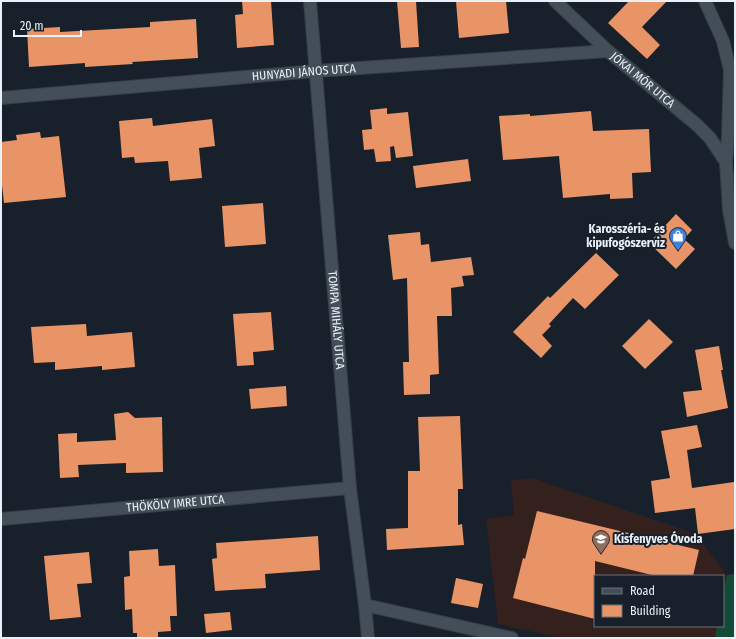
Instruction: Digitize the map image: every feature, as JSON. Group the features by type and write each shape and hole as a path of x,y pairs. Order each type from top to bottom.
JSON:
{"street":[{"name":"TOMPA MIHÁLY UTCA","path":"310,1 350,488 368,638"},
{"name":"JÓKAI MÓR UTCA","path":"555,1 608,51 697,125 710,138 726,162"},
{"path":"705,1 723,41 730,70 726,162 735,243"},
{"name":"HUNYADI JÁNOS UTCA","path":"1,98 316,71 608,51"},
{"name":"THÖKÖLY IMRE UTCA","path":"1,519 350,488"},
{"path":"365,605 508,633"}],"shaded area":[{"name":"Kisfenyves Óvoda","path":"532,478 696,534 727,575 735,574 735,638 560,638 498,624 486,519 514,515 511,480"}],"green space":[{"path":"735,574 735,638 715,638 717,627 724,627 724,590 727,575"}],"building":[{"path":"242,1 271,1 274,45 237,48 235,15 243,14"},
{"path":"397,1 416,1 419,47 401,48"},
{"path":"456,1 506,1 509,33 459,38"},
{"path":"629,1 667,1 642,27 660,45 647,59 608,23"},
{"path":"196,19 198,58 132,62 133,64 85,67 85,63 29,67 27,29 60,27 60,32 150,27 150,22"},
{"path":"387,108 387,114 408,112 413,156 396,158 394,146 390,147 391,161 376,162 374,149 364,150 362,130 372,129 370,110"},
{"path":"591,111 593,131 649,129 651,172 632,173 633,198 610,199 610,194 563,198 559,156 503,160 499,116 530,114 530,116"},
{"path":"152,118 153,126 212,119 215,146 199,148 202,178 170,181 168,161 135,163 134,157 122,158 119,121"},
{"path":"40,132 41,138 59,136 66,197 4,203 1,176 1,142 17,140 16,135"},
{"path":"468,159 471,181 416,188 413,166"},
{"path":"263,203 266,244 225,247 222,206"},
{"path":"676,214 692,230 684,239 695,249 676,269 649,243"},
{"path":"420,232 421,245 429,244 431,262 471,257 474,275 462,276 464,286 451,288 452,316 437,316 439,374 430,375 430,394 404,395 403,362 409,362 407,278 393,280 388,235"},
{"path":"596,253 619,275 585,309 573,298 549,324 551,326 542,335 552,346 541,358 513,332 548,296 550,298"},
{"path":"271,312 274,350 253,352 254,365 237,366 233,314"},
{"path":"649,319 673,342 645,369 622,346"},
{"path":"86,324 87,336 132,332 135,367 102,370 102,366 55,370 55,362 34,363 31,327"},
{"path":"719,346 723,370 721,370 728,408 687,417 683,392 702,390 695,350"},
{"path":"286,386 287,406 251,409 249,389"},
{"path":"128,412 135,418 162,417 163,472 126,473 126,463 78,465 79,477 60,478 58,434 77,433 77,442 116,440 114,414"},
{"path":"460,416 463,489 458,489 458,525 462,524 464,545 387,550 386,529 408,528 408,471 420,471 418,417"},
{"path":"697,425 702,447 687,450 692,488 734,482 735,529 698,534 695,508 655,513 651,481 670,478 661,431"},
{"path":"537,511 699,550 693,575 652,575 595,561 594,619 513,598 523,558 525,559"},
{"path":"318,536 320,570 265,574 266,588 215,591 212,559 217,558 216,543"},
{"path":"158,549 159,566 175,565 177,616 170,616 171,631 158,632 158,638 137,638 137,633 133,633 132,609 125,610 124,577 130,576 129,551"},
{"path":"89,552 92,583 77,584 81,617 50,620 44,556"},
{"path":"456,578 483,584 478,608 451,603"},
{"path":"230,612 232,630 206,633 204,614"}],"place":[{"name":"Karosszéria- és kipufogószerviz","path":"678,251"},
{"name":"Kisfenyves Óvoda","path":"601,554"}]}
